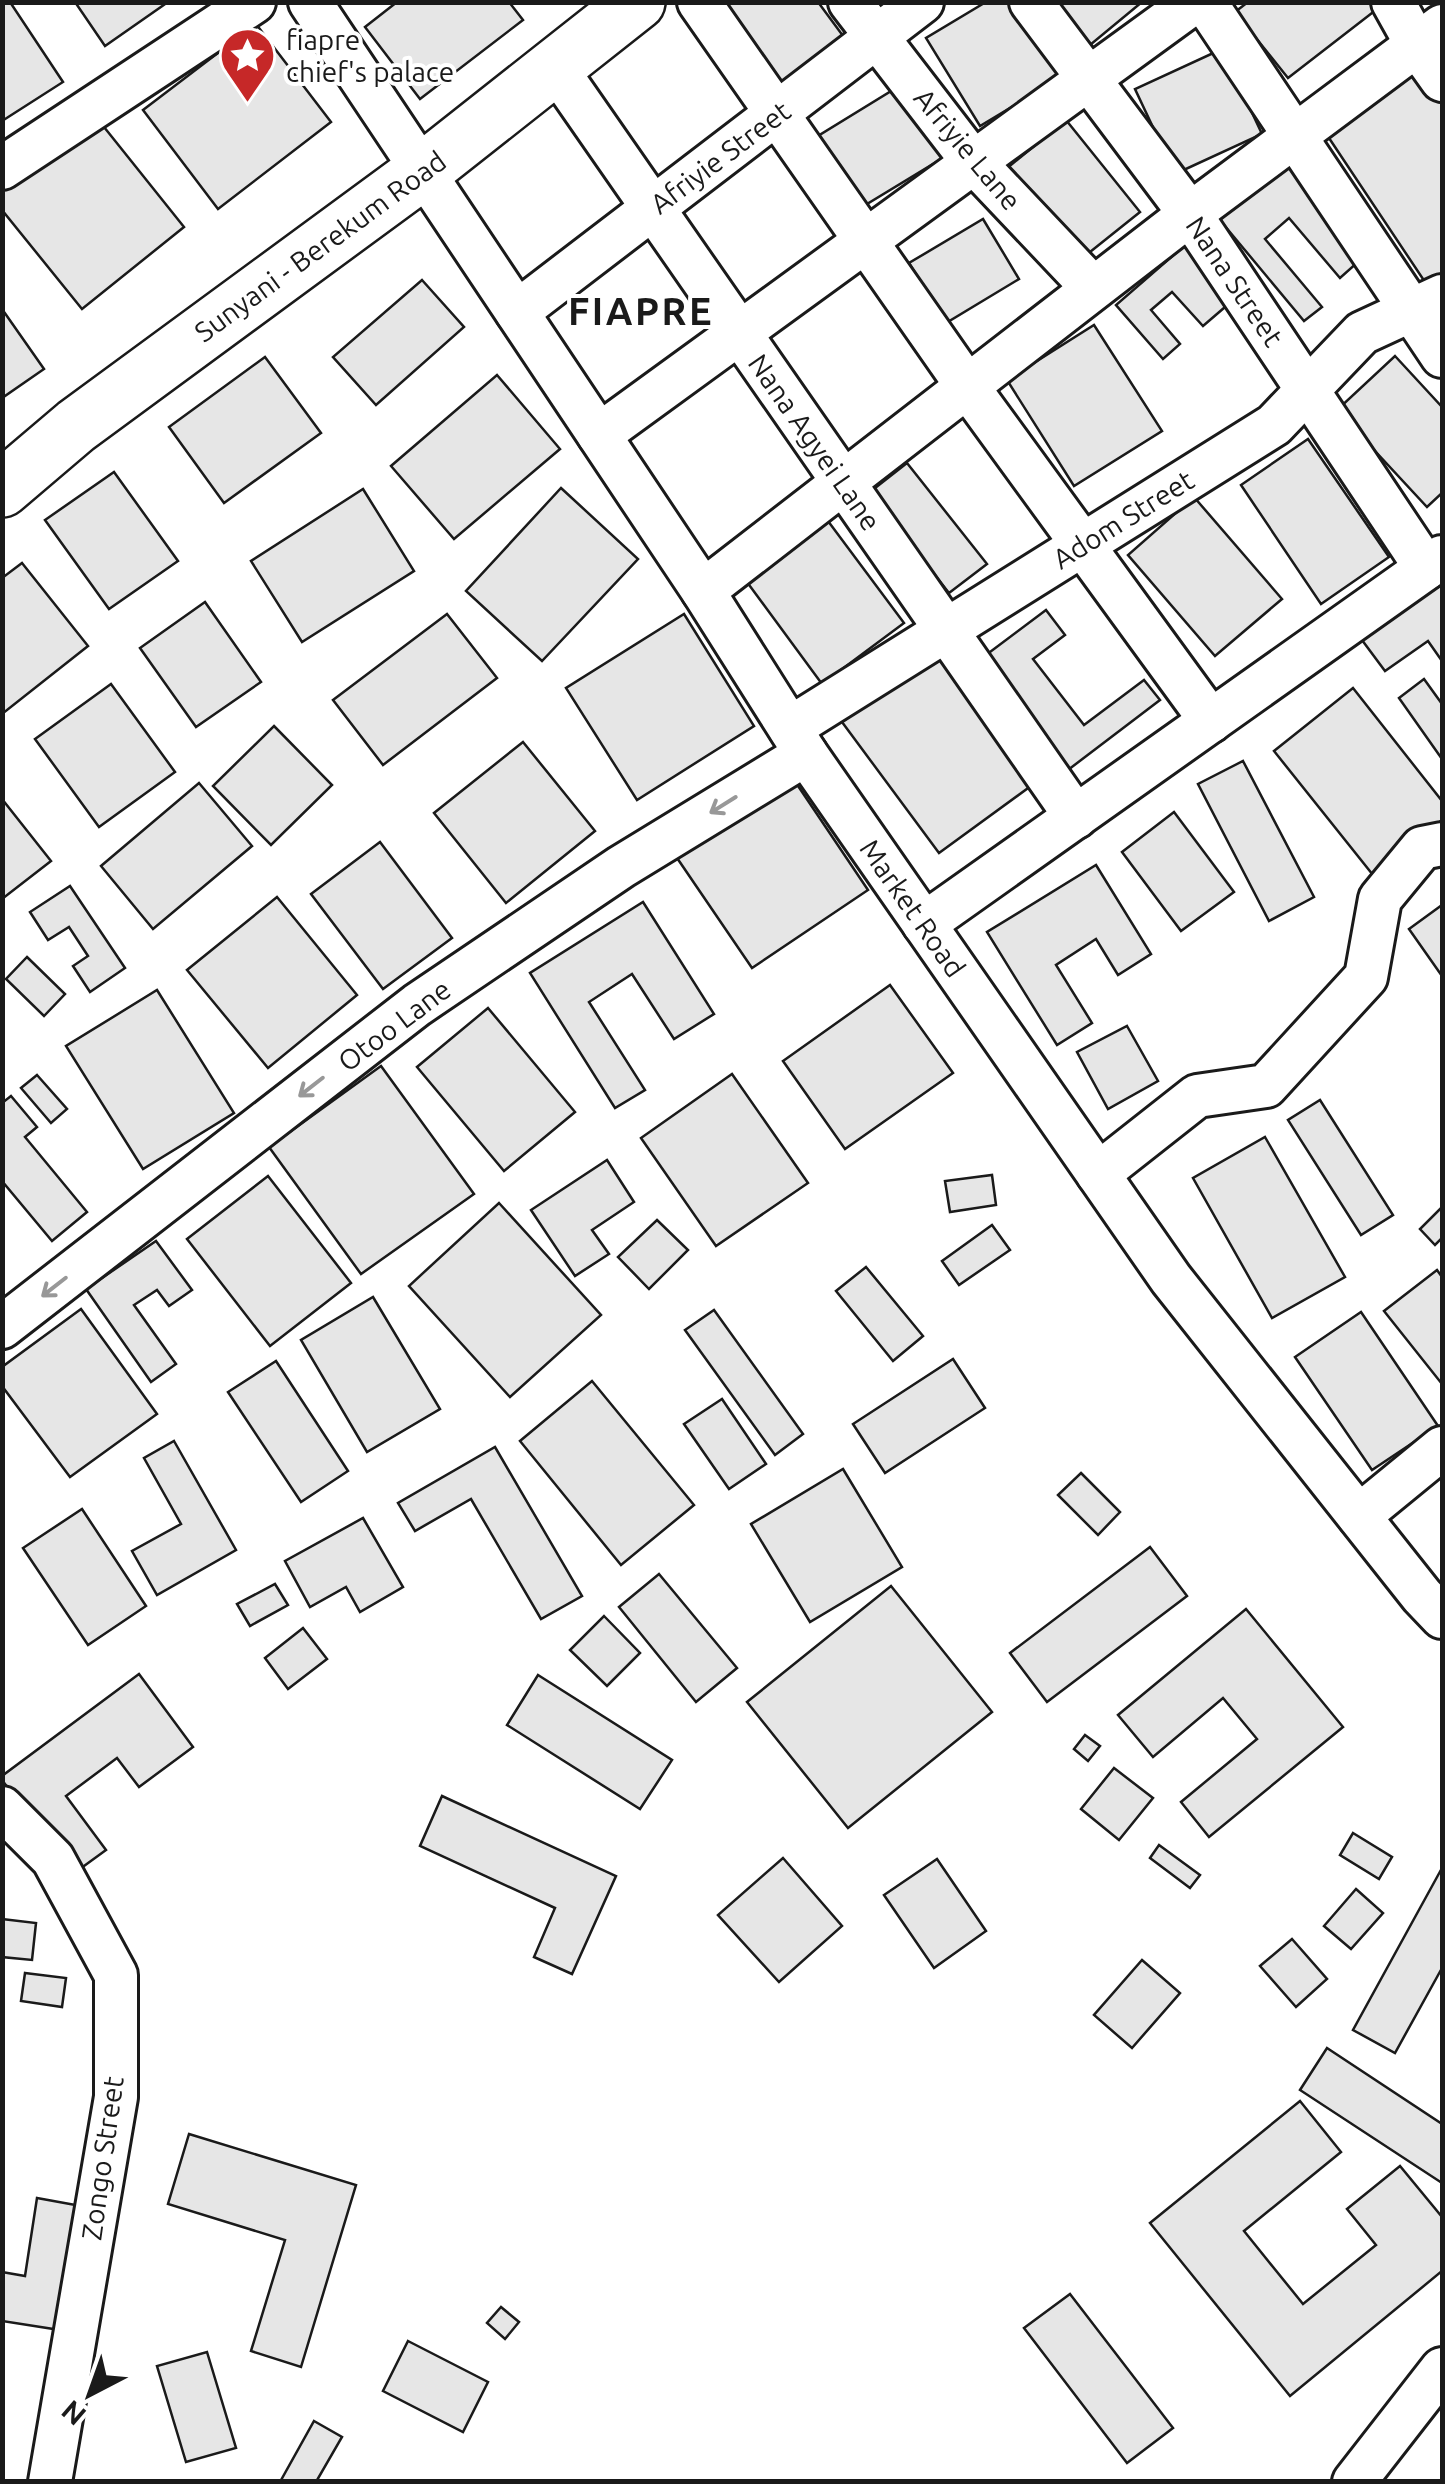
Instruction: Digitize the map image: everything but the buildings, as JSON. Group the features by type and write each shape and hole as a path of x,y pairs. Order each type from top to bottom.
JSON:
{"main road":[{"name":"Sunyani - Berekum Road","path":"2,489 76,426 423,171 637,2"}],"street":[{"path":"2,168 254,2"},
{"name":"Market Road","path":"310,2 703,591 798,741 1098,1174 1171,1278 1442,1617"},
{"path":"698,2 967,386 1211,721"},
{"name":"Afriyie Lane","path":"850,2 974,163 1093,288"},
{"name":"Afriyie Street","path":"517,312 922,2"},
{"name":"Nana Street","path":"1031,2 1190,214 1308,390 1434,563"},
{"path":"599,435 1194,2"},
{"path":"1205,2 1294,137 1427,303 1442,356"},
{"path":"1392,2 1430,36 1442,80"},
{"path":"703,591 1093,288 1430,36"},
{"name":"Nana Agyei Lane","path":"555,68 1076,817"},
{"name":"Adom Street","path":"798,741 946,630 1274,426 1362,334 1427,303"},
{"path":"924,924 1434,563"},
{"name":"Otoo Lane","path":"2,1327 417,1006 798,741"},
{"path":"1098,1174 1197,1096 1266,1086 1366,977 1380,899 1422,848 1442,844"},
{"path":"1360,1516 1442,1448"},
{"name":"Zongo Street","path":"2,1808 53,1858 116,1975 116,2097 50,2482"},
{"path":"1354,2482 1442,2369"}],"place":[{"name":"fiapre chief's palace","path":"247,104"}],"district":[{"name":"FIAPRE","path":"641,311"}]}
